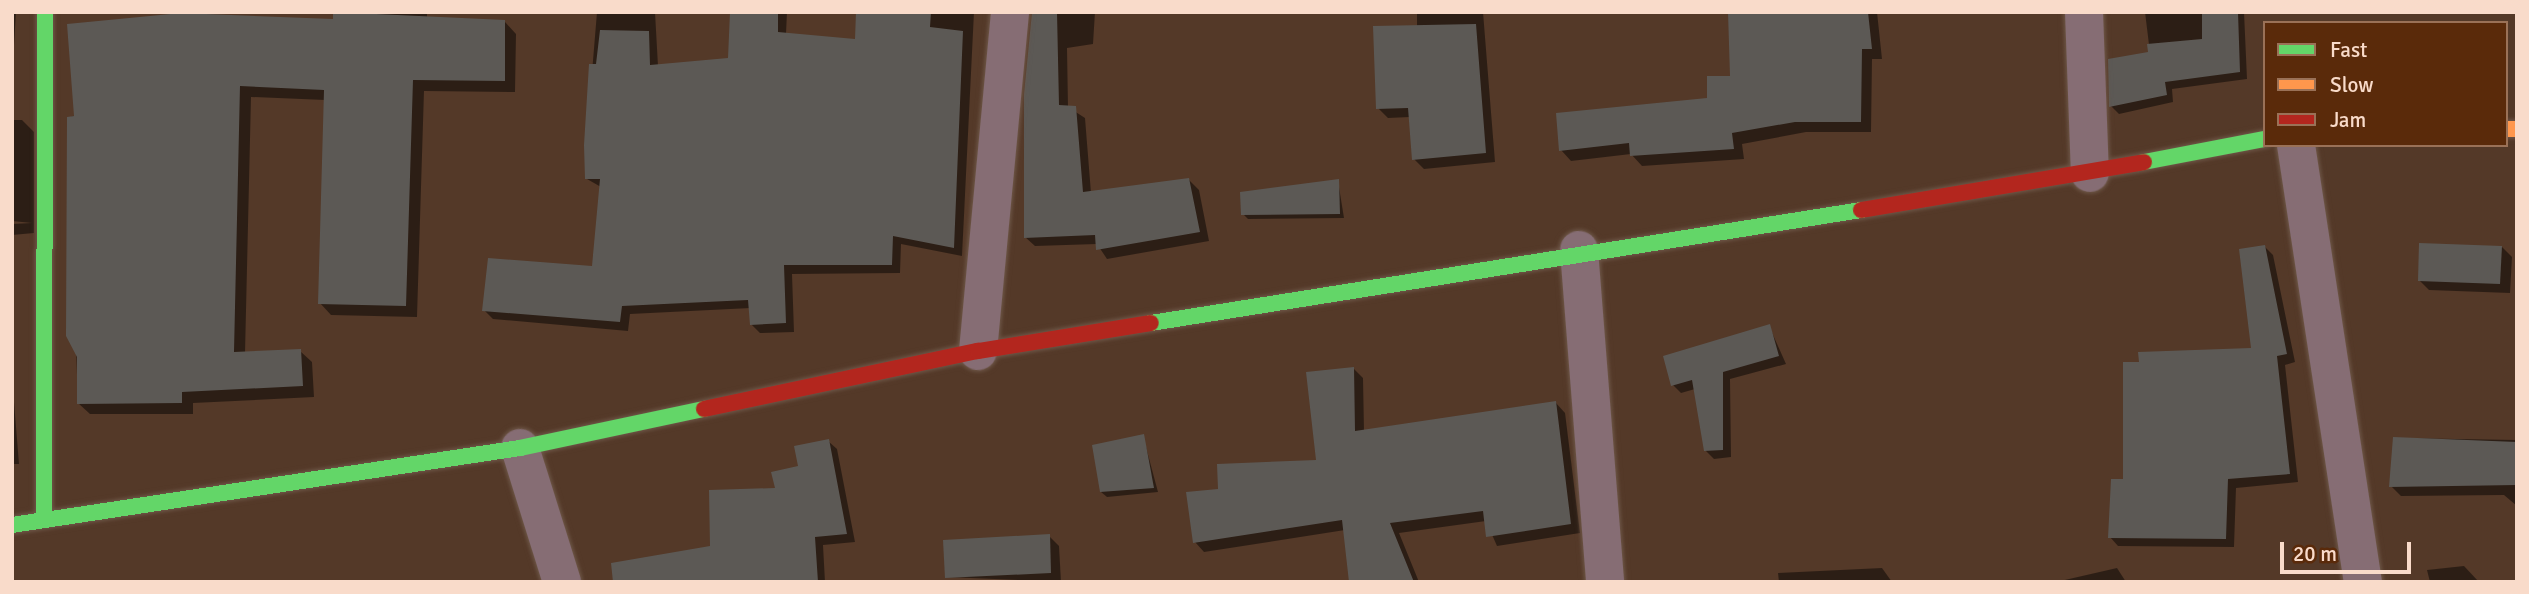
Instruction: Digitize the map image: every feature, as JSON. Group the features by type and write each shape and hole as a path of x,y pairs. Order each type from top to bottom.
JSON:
{"street":[{"path":"44,520 45,12"},
{"path":"978,351 1010,12"},
{"path":"2084,12 2090,173"},
{"path":"12,525 520,447 978,351 1579,250 2090,173 2263,139"},
{"path":"2296,147 2363,582"},
{"path":"1579,250 1605,582"},
{"path":"520,447 562,582"}],"building":[{"path":"333,12 505,20 505,81 413,80 406,306 318,304 324,90 240,86 234,352 301,349 303,386 182,392 182,403 77,404 77,357 66,336 67,117 74,116 67,24 181,13 333,19"},
{"path":"730,12 778,12 778,32 855,39 856,12 931,12 930,27 963,31 954,248 893,236 892,265 784,265 786,323 750,325 748,300 622,306 620,322 482,311 488,258 592,266 600,179 585,179 584,145 589,64 596,64 600,30 649,31 650,65 728,58"},
{"path":"1032,12 1057,12 1059,105 1076,106 1083,192 1189,178 1200,232 1096,250 1095,235 1024,238 1024,94"},
{"path":"1728,12 1868,12 1872,49 1862,49 1861,122 1795,122 1732,133 1734,149 1630,156 1629,143 1559,151 1556,113 1707,98 1707,76 1730,76"},
{"path":"2202,12 2238,12 2240,72 2165,82 2167,95 2109,107 2108,59 2148,52 2147,44 2202,39"},
{"path":"1476,24 1486,153 1412,160 1408,108 1376,109 1373,26"},
{"path":"1339,179 1340,214 1241,215 1240,192"},
{"path":"2419,243 2502,246 2500,284 2418,281"},
{"path":"2265,245 2287,354 2277,356 2290,474 2228,479 2226,539 2108,538 2111,479 2123,479 2123,362 2139,362 2138,352 2251,348 2239,249"},
{"path":"1770,324 1779,356 1723,372 1723,450 1704,451 1692,380 1671,386 1663,356"},
{"path":"1354,367 1355,431 1556,401 1571,524 1486,537 1483,511 1390,523 1414,582 1349,582 1342,520 1193,543 1186,492 1218,489 1217,464 1316,460 1306,372"},
{"path":"1144,434 1154,488 1100,492 1092,445"},
{"path":"2393,437 2517,442 2517,485 2389,487"},
{"path":"829,439 847,534 815,537 818,582 613,582 611,563 710,546 709,490 775,488 771,472 798,466 794,446"},
{"path":"1050,534 1051,573 945,578 943,540"}],"traffic: fast":[{"path":"44,520 45,12"},
{"path":"2144,162 2263,139"},
{"path":"1151,323 1861,210"},
{"path":"12,525 520,448 704,409"}],"traffic: slow":[{"path":"2508,129 2517,129"}],"traffic: jam":[{"path":"1861,210 2144,162"},
{"path":"704,409 978,351 1151,323"}]}
